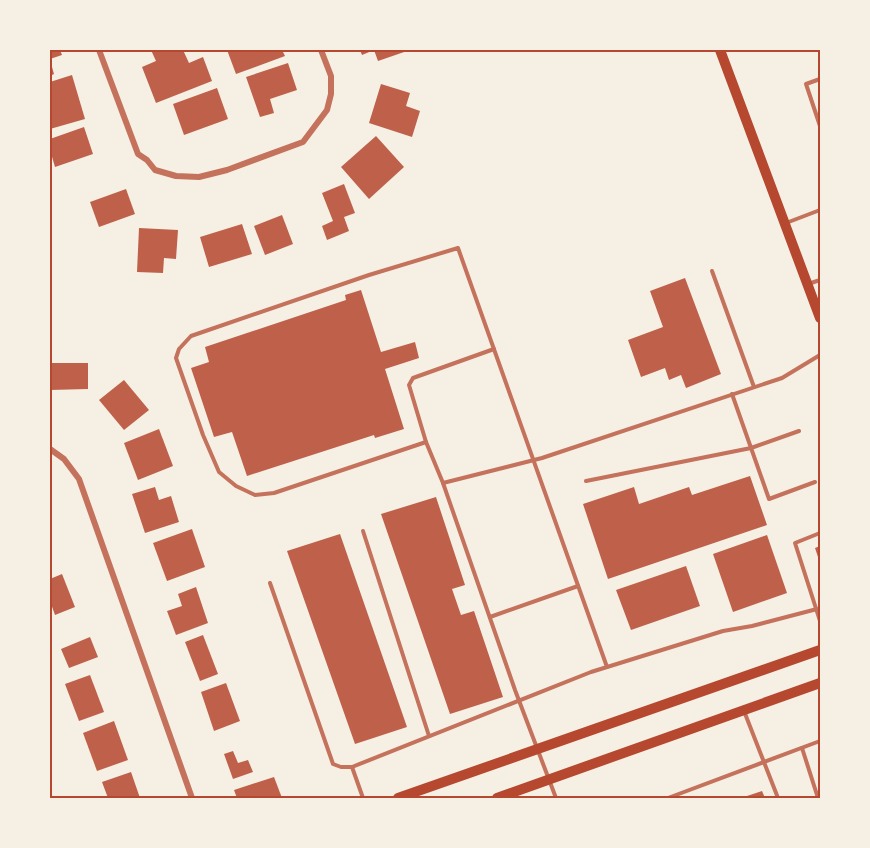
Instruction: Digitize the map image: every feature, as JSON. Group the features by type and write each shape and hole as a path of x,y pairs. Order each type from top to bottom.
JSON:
{"main road":[{"path":"720,50 820,318"},
{"path":"398,798 820,651"},
{"path":"500,798 820,682"}],"street":[{"path":"99,50 138,154 147,160 154,170 176,176 199,177 226,170 303,142 327,110 331,94 331,76 321,50"},
{"path":"50,449 64,459 79,479 192,798"}],"lane":[{"path":"820,79 806,84 820,126"},
{"path":"785,223 820,210"},
{"path":"426,442 273,493 255,495 236,486 219,472 203,435 176,358 179,349 191,336 369,274 458,248 607,667"},
{"path":"712,271 754,387"},
{"path":"808,284 820,280"},
{"path":"494,349 414,378 409,385 426,442 443,483 556,798"},
{"path":"443,483 533,460 782,378 820,355"},
{"path":"732,394 769,499 815,482"},
{"path":"586,481 751,448 799,431"},
{"path":"363,531 429,736"},
{"path":"820,532 795,543 820,621"},
{"path":"270,583 333,764 340,768 352,767 607,667 723,631 752,626 816,609"},
{"path":"490,617 578,586"},
{"path":"743,710 777,798"},
{"path":"668,798 820,741"},
{"path":"802,748 818,798"},
{"path":"352,767 363,798"}],"building":[{"path":"50,50 60,50 62,55 50,59"},
{"path":"151,50 183,50 189,63 203,57 212,81 156,103 142,67 156,61"},
{"path":"227,50 282,50 285,56 236,74"},
{"path":"360,50 374,50 362,55"},
{"path":"374,50 410,50 378,61"},
{"path":"50,60 54,74 50,76"},
{"path":"288,63 297,90 270,99 274,113 260,117 246,77"},
{"path":"72,75 85,119 50,129 50,82"},
{"path":"381,84 410,93 406,106 420,111 412,137 369,123"},
{"path":"217,88 228,119 184,135 173,104"},
{"path":"84,127 93,154 55,167 50,150 50,139"},
{"path":"376,136 404,167 369,199 341,167"},
{"path":"344,184 355,213 344,217 349,231 327,240 322,226 333,221 322,193"},
{"path":"126,189 135,214 99,227 90,202"},
{"path":"282,215 293,244 265,255 254,226"},
{"path":"242,224 252,254 209,267 200,237"},
{"path":"139,228 178,230 176,259 164,258 163,273 137,272"},
{"path":"685,278 721,374 686,388 681,375 669,380 665,368 641,377 628,340 663,327 650,291"},
{"path":"361,290 381,352 415,342 419,358 385,369 404,429 375,438 374,435 247,476 232,432 214,437 191,368 209,362 205,347 346,300 345,295"},
{"path":"50,363 88,363 88,389 50,390"},
{"path":"124,380 149,410 124,430 99,400"},
{"path":"159,429 173,466 138,480 124,443"},
{"path":"750,476 767,525 608,579 583,504 634,487 639,504 689,487 692,495"},
{"path":"155,487 159,500 171,496 179,522 145,533 132,494"},
{"path":"436,497 465,585 452,589 461,615 474,611 503,697 450,714 381,514"},
{"path":"192,529 205,567 167,581 153,543"},
{"path":"340,534 407,727 355,744 287,551"},
{"path":"767,535 787,593 733,612 713,554"},
{"path":"820,546 820,563 815,548"},
{"path":"686,566 700,606 631,630 616,590"},
{"path":"62,574 75,607 55,615 50,601 50,579"},
{"path":"196,587 208,623 176,635 167,611 182,606 178,594"},
{"path":"203,635 218,674 200,681 185,642"},
{"path":"90,637 98,657 69,668 61,649"},
{"path":"90,675 104,712 79,721 65,684"},
{"path":"226,683 240,721 214,731 201,692"},
{"path":"114,721 128,760 97,771 83,733"},
{"path":"233,751 238,763 248,760 253,772 233,779 224,754"},
{"path":"131,772 140,798 108,798 102,782"},
{"path":"274,777 282,798 237,798 234,790"},
{"path":"762,791 765,798 741,798"}]}
